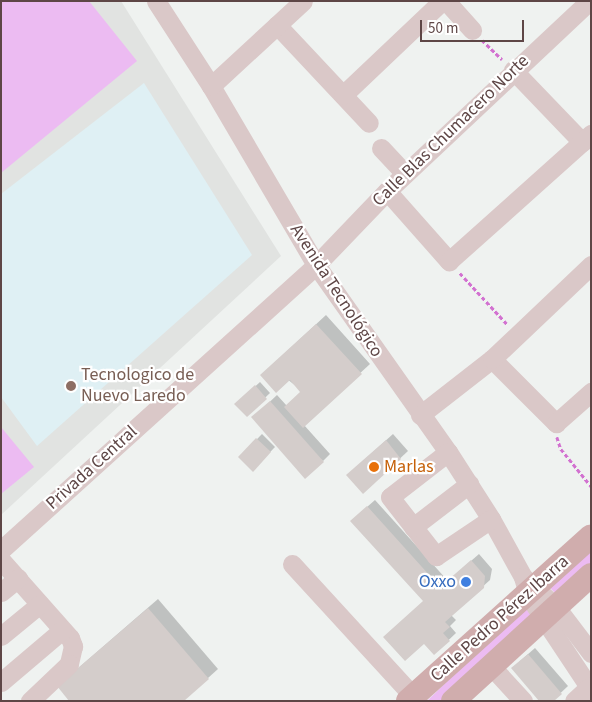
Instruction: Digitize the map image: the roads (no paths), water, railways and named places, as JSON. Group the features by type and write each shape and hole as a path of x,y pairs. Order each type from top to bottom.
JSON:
{"main road":[{"name":"Calle Pedro Pérez Ibarra","path":"411,698 529,586 591,536"},
{"name":"Calle Pedro Pérez Ibarra","path":"453,701 591,575"}],"street":[{"name":"Avenida Tecnológico","path":"156,1 211,86 316,265 420,415 448,452 491,519 529,586 549,614"},
{"path":"211,86 303,1"},
{"path":"343,95 444,1 472,30"},
{"name":"Calle Blas Chumacero Norte","path":"316,265 387,191 513,70 577,5"},
{"path":"277,25 369,123"},
{"path":"387,191 449,261 586,138 513,70"},
{"path":"381,148 405,174"},
{"name":"Privada Central","path":"1,550 316,265"},
{"path":"420,415 492,358 591,265"},
{"path":"492,358 556,423 591,392"},
{"path":"448,452 390,498 436,556 491,519"},
{"path":"413,527 469,484"},
{"path":"1,560 70,638 73,654 69,664 38,698"},
{"path":"292,564 411,698"},
{"path":"1,592 18,578"},
{"path":"1,636 40,604"},
{"path":"549,614 591,653"},
{"path":"549,614 590,688 574,701"},
{"path":"1,682 62,630"},
{"path":"492,667 523,701"}],"place":[{"name":"Tecnologico de Nuevo Laredo","path":"71,386"},
{"name":"Marlas","path":"374,467"},
{"name":"Oxxo","path":"466,582"}]}
